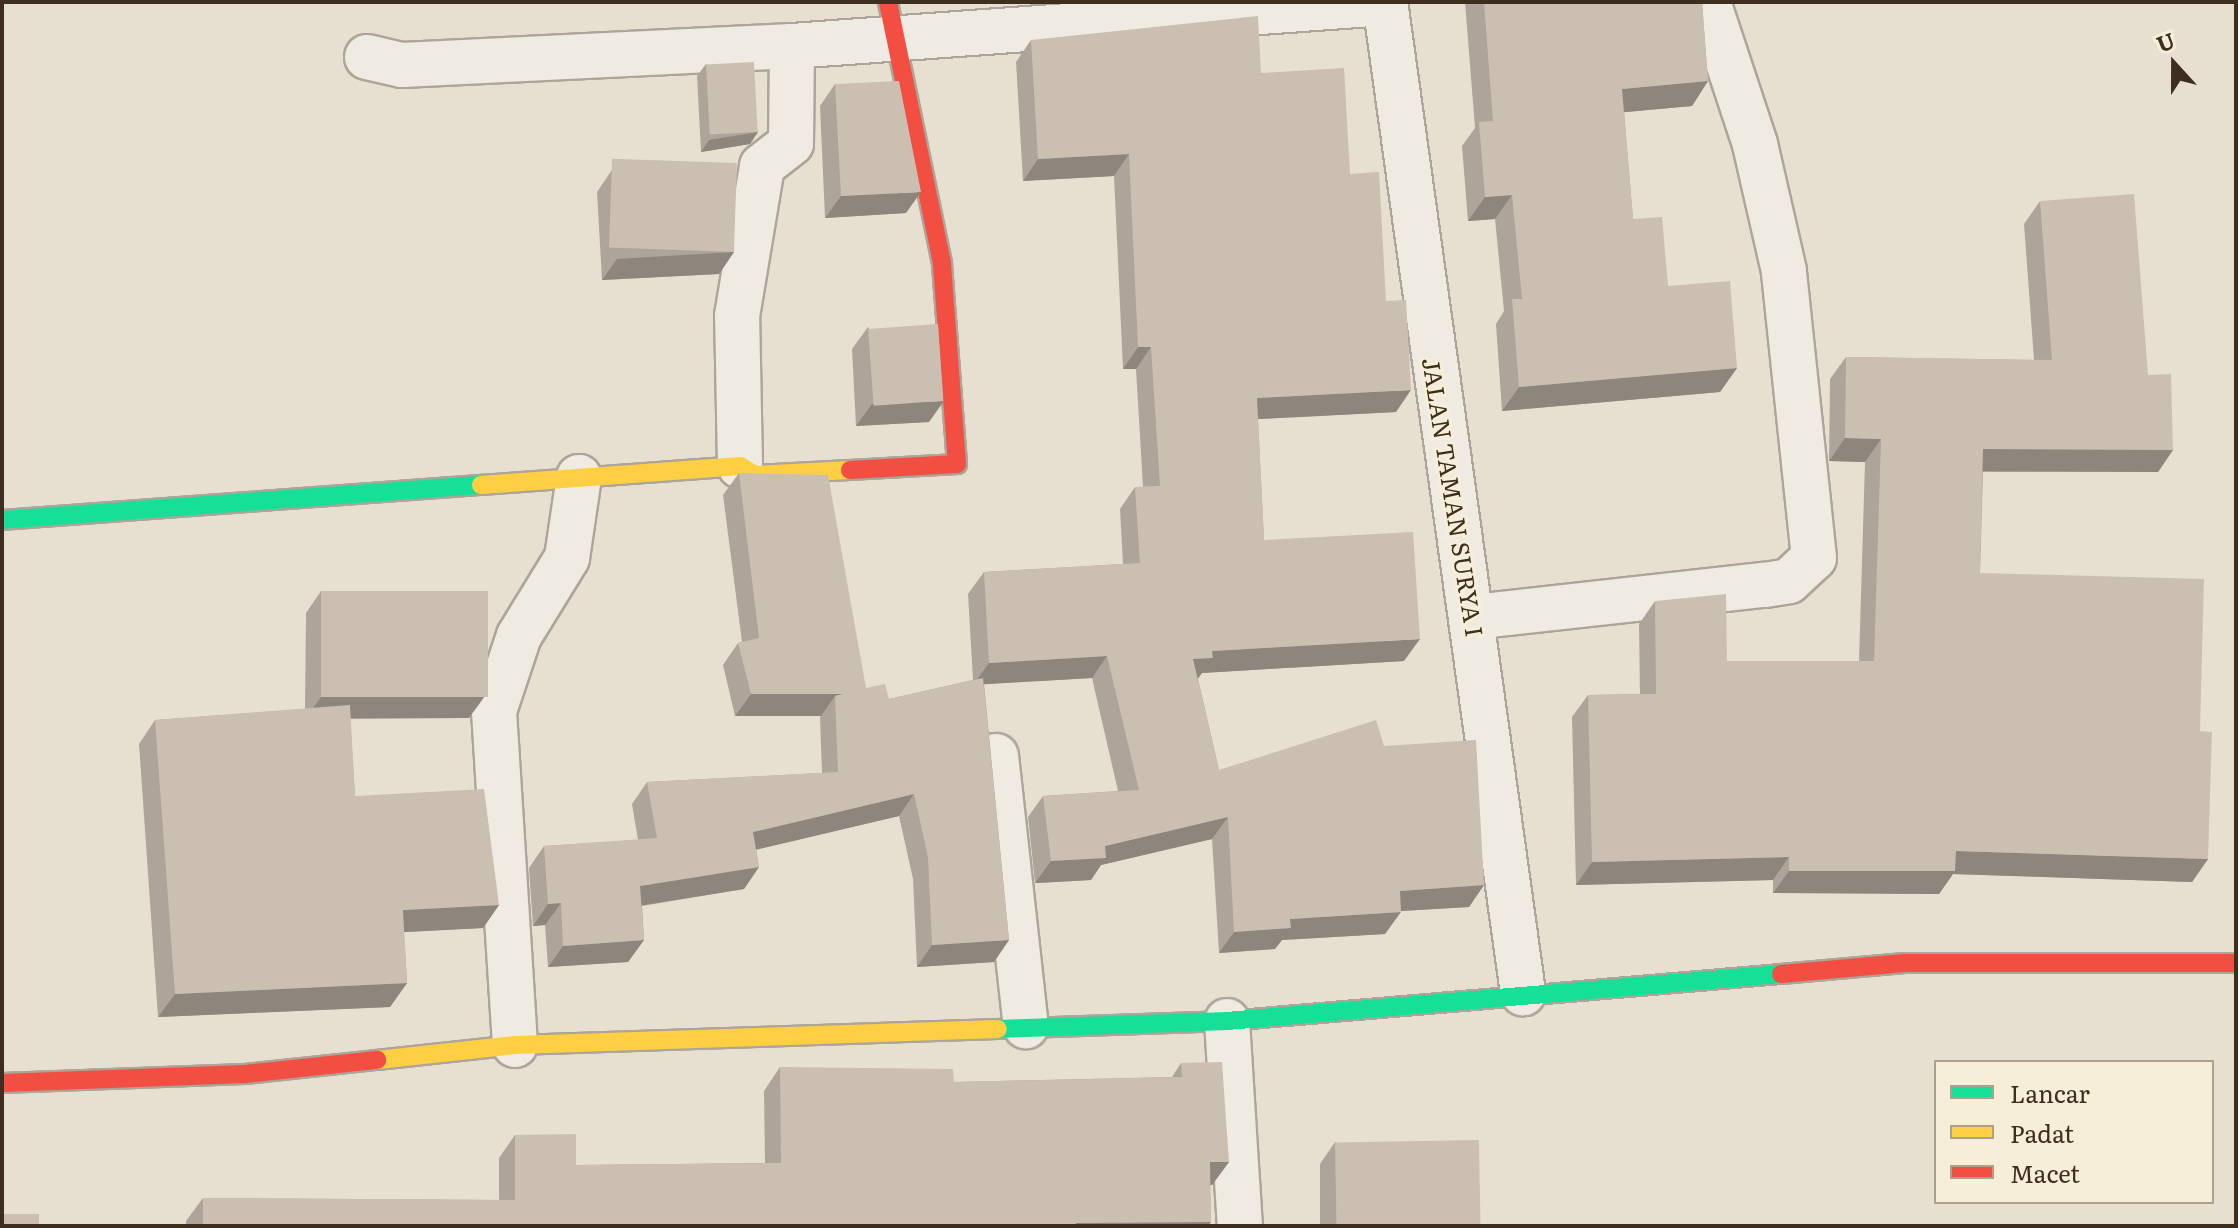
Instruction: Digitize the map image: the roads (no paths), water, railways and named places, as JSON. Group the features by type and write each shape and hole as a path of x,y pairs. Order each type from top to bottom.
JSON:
{"street":[{"path":"1473,617 1789,581 1814,558 1784,271 1755,144 1708,2"},
{"path":"367,57 402,65 792,46 890,19 1385,3"},
{"name":"JALAN TAMAN SURYA I","path":"1385,3 1523,993"},
{"path":"2,520 740,466 755,475 951,466 959,460 942,263 890,19"},
{"path":"740,466 737,316 762,166 791,143 792,46"},
{"path":"515,1045 494,711 519,636 567,558 579,477"},
{"path":"996,756 1026,1026"},
{"path":"2,1083 245,1074 515,1045 1227,1021 1523,993 1905,963 2236,963"},
{"path":"1227,1021 1240,1226"}]}
